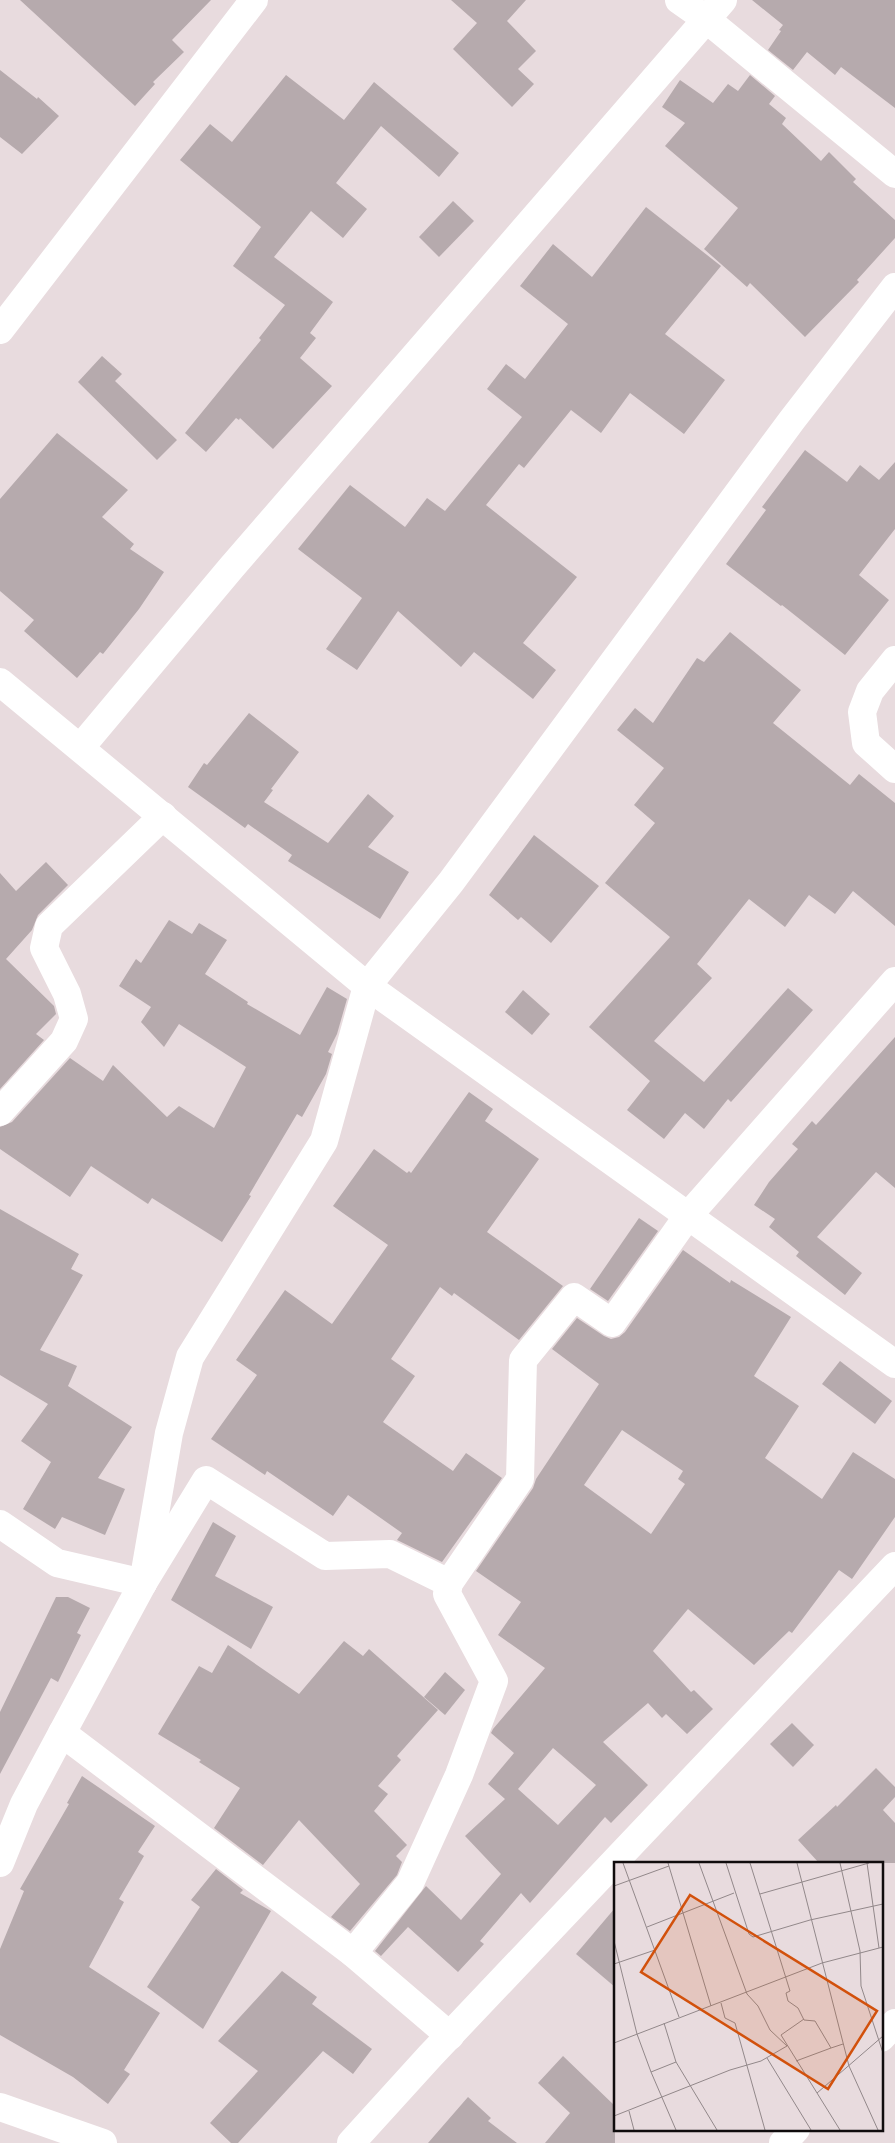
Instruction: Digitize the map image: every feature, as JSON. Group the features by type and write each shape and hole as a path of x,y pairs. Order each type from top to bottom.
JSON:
{"street":[{"path":"0,330 254,0"},
{"path":"678,0 715,9 895,174"},
{"path":"80,748 237,561 715,9"},
{"path":"143,1583 168,1433 190,1357 324,1140 367,986 451,882 786,428 895,287"},
{"path":"895,660 870,690 862,712 866,744 895,768"},
{"path":"0,682 367,986 895,1364"},
{"path":"0,1112 64,1041 74,1019 67,994 44,948 49,926 163,816"},
{"path":"353,1953 410,1884 459,1775 494,1681 448,1594 449,1583 520,1479 523,1360 574,1297 612,1323 687,1216 895,981"},
{"path":"0,1863 24,1804 62,1733 143,1583 206,1480 325,1556 390,1554 449,1583"},
{"path":"0,1524 57,1563 143,1583"},
{"path":"615,1862 895,1566"},
{"path":"62,1733 353,1953 450,2036"},
{"path":"351,2143 430,2056 614,1863"},
{"path":"882,2037 895,2023"},
{"path":"0,2107 103,2143"},
{"path":"784,2143 795,2130"}],"building":[{"path":"20,0 211,0 172,40 184,52 153,82 155,84 135,106"},
{"path":"451,0 526,0 507,21 536,51 518,69 534,84 512,107 453,49 477,23"},
{"path":"752,0 895,0 895,108 841,67 835,75 807,52 793,70 768,50 783,25"},
{"path":"0,70 37,99 38,97 59,116 22,154 0,137"},
{"path":"286,75 344,120 374,82 459,153 439,177 381,126 336,183 367,209 343,238 311,211 274,257 333,302 310,333 316,338 300,358 332,386 273,449 240,418 239,420 236,418 206,452 185,433 261,340 259,338 285,305 233,266 261,227 180,160 210,124 232,142"},
{"path":"750,75 775,96 769,104 786,118 782,124 821,161 829,152 856,179 853,182 895,220 895,238 857,280 859,282 805,337 750,283 747,287 704,249 738,208 665,146 685,123 662,107 680,80 713,103 728,84 738,91"},
{"path":"453,201 474,221 439,257 419,237"},
{"path":"646,207 721,266 665,334 725,380 684,434 630,393 601,433 571,410 524,468 519,464 486,505 577,577 523,643 556,670 533,699 474,652 461,667 398,611 357,670 326,649 362,598 298,549 350,485 405,527 427,498 445,511 522,417 487,389 506,364 525,379 568,324 520,286 553,244 592,277"},
{"path":"102,356 122,374 115,381 177,440 157,460 78,382"},
{"path":"57,433 128,490 102,517 134,544 130,549 164,572 139,609 103,654 100,652 77,678 24,631 34,620 0,591 0,499"},
{"path":"805,450 847,482 860,465 879,480 895,462 895,529 859,575 889,600 845,655 726,564 766,510 762,507"},
{"path":"730,632 801,690 773,723 850,785 859,774 895,803 895,926 853,891 835,914 809,895 785,927 749,899 697,964 712,978 654,1041 704,1082 788,988 813,1010 731,1102 728,1099 704,1129 685,1113 664,1139 627,1110 650,1081 589,1027 670,937 605,883 655,823 634,805 664,768 617,730 635,708 653,723 697,658 704,662"},
{"path":"249,713 299,752 271,789 273,790 264,802 328,843 368,794 394,816 368,847 409,872 380,919 288,861 292,855 248,824 245,828 188,787 204,763 207,765"},
{"path":"534,835 599,886 551,943 521,917 518,920 489,895"},
{"path":"46,862 68,885 38,915 32,930 6,959 54,1006 56,1014 36,1034 44,1040 0,1089 0,873 16,891"},
{"path":"169,920 192,934 199,923 227,940 205,974 248,1002 247,1004 300,1035 327,987 347,999 337,1034 328,1052 332,1054 326,1074 302,1117 297,1114 249,1195 251,1196 222,1242 152,1198 148,1204 91,1166 70,1197 0,1149 0,1127 12,1122 70,1058 103,1081 113,1065 167,1117 179,1106 214,1128 246,1067 179,1024 164,1047 141,1022 151,1007 119,986 136,959 141,963"},
{"path":"523,990 550,1014 532,1035 505,1012"},
{"path":"895,1037 895,1188 876,1172 817,1237 862,1273 845,1295 796,1256 799,1252 769,1227 775,1219 754,1205 769,1182 798,1149 792,1144 812,1121 816,1125"},
{"path":"469,1092 493,1109 485,1121 539,1159 487,1232 563,1286 519,1340 454,1293 452,1296 440,1287 391,1359 415,1376 383,1422 453,1471 466,1453 502,1478 442,1562 397,1540 402,1533 348,1495 333,1516 267,1471 265,1475 211,1439 257,1375 236,1360 285,1290 332,1324 388,1245 333,1206 374,1149 407,1173 409,1171 411,1173"},
{"path":"0,1209 79,1254 71,1269 83,1275 40,1350 77,1366 68,1386 132,1427 98,1478 125,1489 105,1535 62,1517 55,1529 23,1509 51,1462 21,1441 48,1404 0,1375"},
{"path":"639,1218 658,1231 608,1301 590,1289"},
{"path":"683,1250 730,1283 731,1280 791,1317 754,1376 799,1406 765,1458 822,1499 853,1452 895,1479 895,1517 852,1579 839,1570 792,1633 789,1631 754,1665 688,1609 653,1651 691,1692 694,1690 713,1709 687,1734 666,1714 662,1718 648,1703 603,1742 648,1785 611,1823 605,1817 530,1903 521,1893 480,1941 484,1944 458,1972 408,1927 381,1956 375,1951 426,1886 461,1920 501,1874 465,1836 505,1799 488,1784 514,1753 491,1733 545,1668 498,1635 521,1602 476,1571 533,1488 536,1479 599,1384 552,1349 577,1318 611,1339 619,1337 625,1332","holes":["622,1430 683,1471 678,1479 685,1484 651,1534 584,1485","553,1748 596,1785 558,1825 518,1789"]},
{"path":"840,1361 892,1401 875,1424 822,1384"},
{"path":"213,1522 236,1536 215,1576 273,1607 251,1649 171,1600"},
{"path":"56,1597 68,1597 90,1608 77,1633 81,1635 58,1682 51,1678 0,1774 0,1712"},
{"path":"344,1641 363,1656 369,1649 438,1710 397,1756 401,1760 378,1786 388,1794 374,1811 407,1845 396,1856 402,1862 397,1875 350,1931 331,1917 360,1884 299,1820 263,1865 214,1828 240,1788 199,1762 201,1760 158,1734 199,1666 212,1673 228,1645 299,1694"},
{"path":"445,1672 465,1690 445,1715 424,1697"},
{"path":"792,1723 814,1745 793,1767 770,1744"},
{"path":"876,1768 895,1787 895,1797 883,1810 895,1823 895,1863 818,1862 798,1840 836,1805 837,1807"},
{"path":"82,1776 155,1826 138,1852 144,1856 119,1899 124,1902 89,1967 160,2013 124,2070 130,2074 108,2104 73,2077 0,2035 0,1949 24,1891 20,1889 69,1804 67,1803"},
{"path":"216,1869 243,1890 240,1893 271,1911 203,2029 147,1987 200,1907 191,1900"},
{"path":"614,1909 614,1986 576,1954"},
{"path":"282,1971 317,1997 312,2004 372,2049 353,2074 323,2051 238,2143 231,2143 210,2123 258,2071 218,2041"},
{"path":"563,2056 614,2105 615,2143 545,2143 570,2113 538,2083"},
{"path":"468,2097 491,2118 488,2121 517,2143 428,2143"}]}
